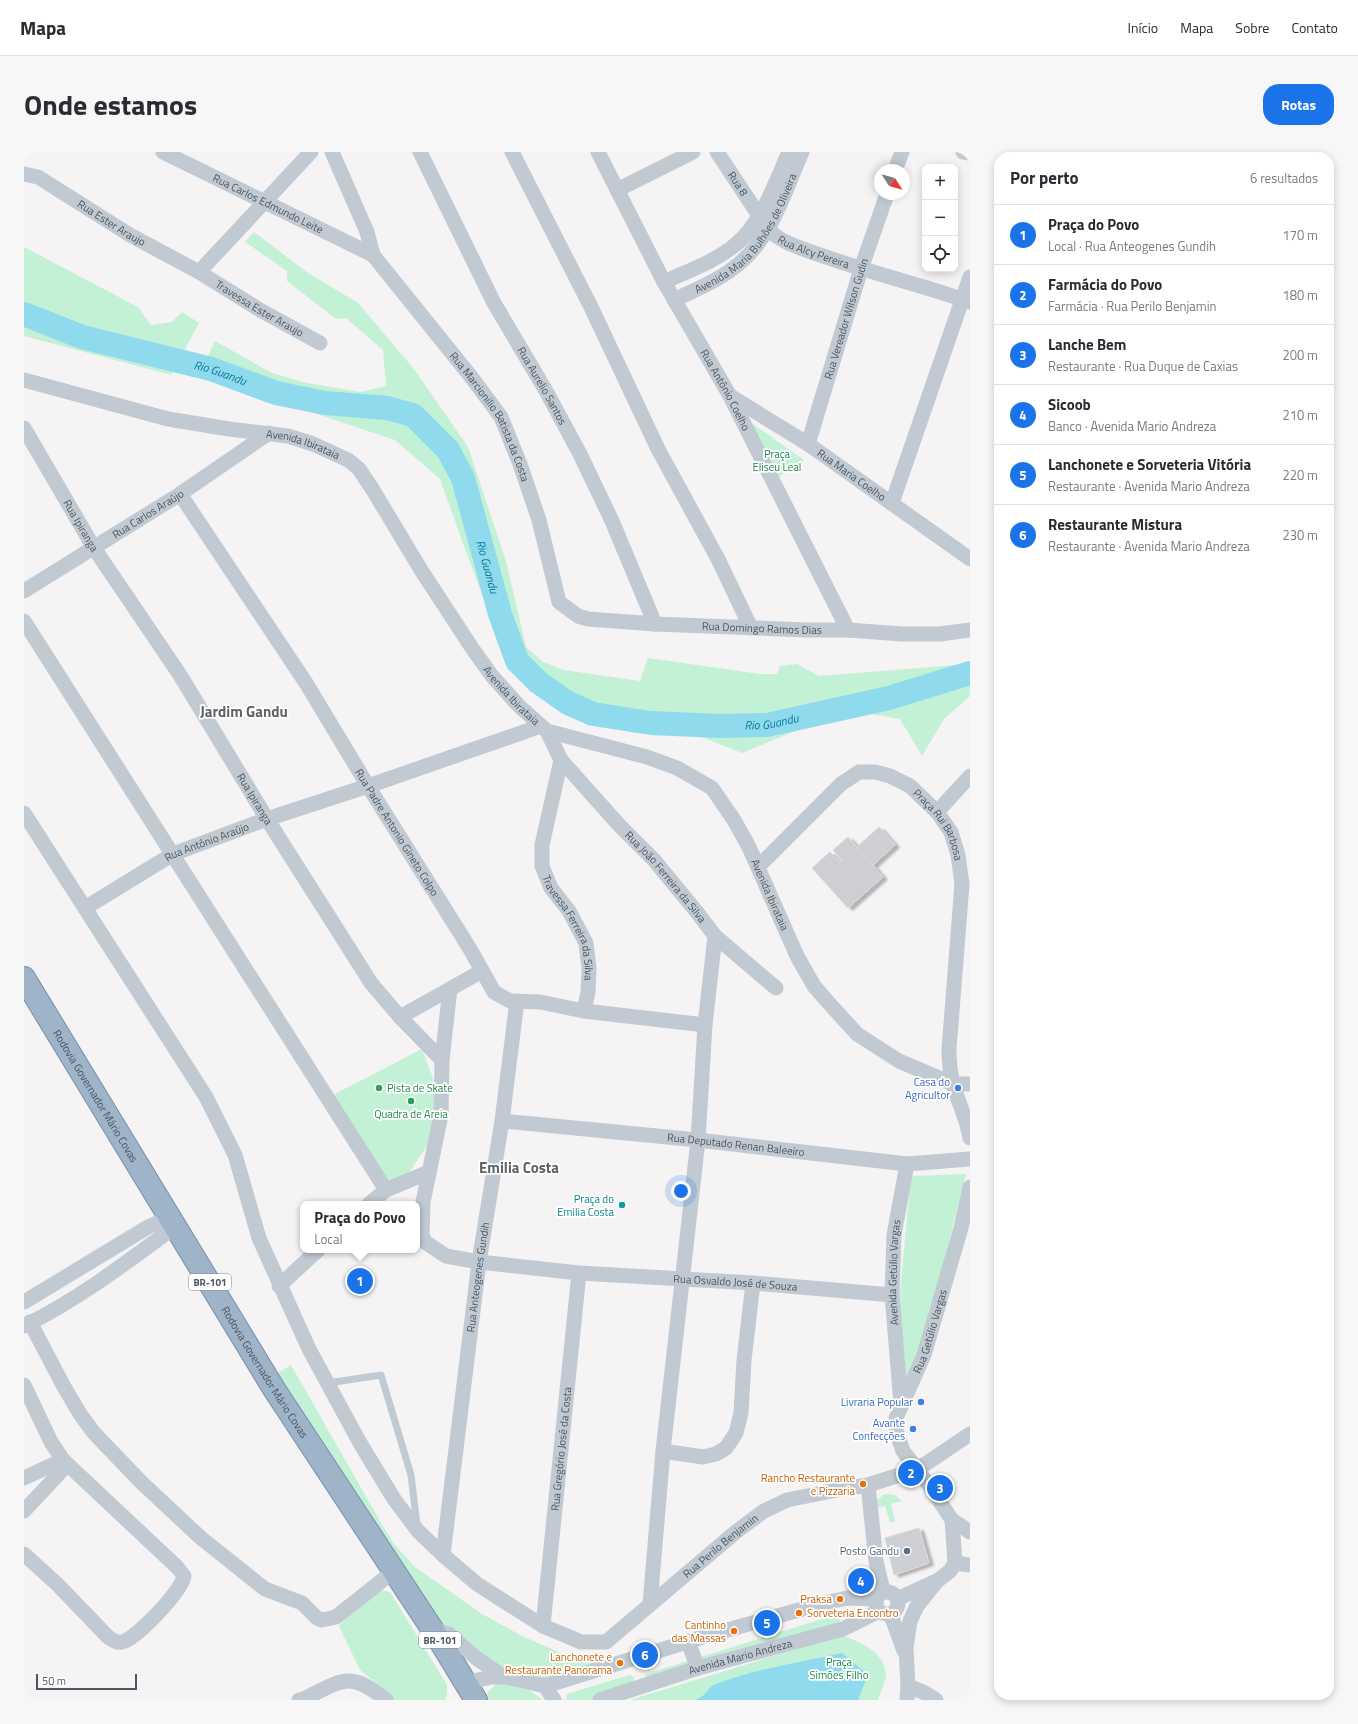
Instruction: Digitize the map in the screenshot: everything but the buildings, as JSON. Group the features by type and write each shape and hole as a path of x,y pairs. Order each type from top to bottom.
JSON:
{"highway":[{"name":"Rodovia Governador Mário Covas","path":"24,978 274,1389 431,1628 472,1695"}],"street":[{"name":"Rua Carlos Edmundo Leite","path":"163,152 373,255"},
{"path":"199,272 311,152"},
{"path":"332,152 367,232 373,255"},
{"name":"Rua Aurelio Santos","path":"420,152 494,303 546,391 580,454 612,521 655,624"},
{"path":"512,152 591,307 658,449 718,559 751,628"},
{"name":"Rua Antônio Coelho","path":"598,152 664,282 730,396 848,630"},
{"path":"617,190 693,152"},
{"name":"Rua 8","path":"717,152 759,214"},
{"name":"Avenida Maria Bulhões de Oliveira","path":"664,282 702,265 736,244 749,230 772,192 789,152"},
{"name":"Avenida Maria Bulhões de Oliveira","path":"674,300 721,276 742,262 754,249 768,229 802,152"},
{"path":"897,164 902,152"},
{"path":"963,152 970,153"},
{"name":"Rua Ester Araujo","path":"24,174 38,177 130,236 199,272"},
{"name":"Rua Vereador Wilson Gudin","path":"808,444 861,269 885,200"},
{"name":"Rua Alcy Pereira","path":"759,214 768,229 774,235 793,244 861,269 966,301"},
{"name":"Rua Marcionilio Batista da Costa","path":"373,255 472,378 501,417 520,464 539,520 559,602"},
{"name":"Travessa Ester Araujo","path":"199,272 260,310 320,343"},
{"path":"892,503 966,301 970,277"},
{"name":"Avenida Ibirataia","path":"24,380 168,419 229,429 288,436 313,444 348,460 359,470 373,490 430,583 492,676 519,706 544,729 647,757 677,768 712,788 734,820 758,867 797,956 814,986 826,1001 857,1034 890,1056 908,1066 953,1084"},
{"name":"Rua Maria Coelho","path":"730,396 808,444 970,559"},
{"name":"Rua Ipiranga","path":"24,428 94,548 180,675 267,819 371,983 400,1017 442,1060"},
{"name":"Rua Carlos Araújo","path":"24,591 180,494 269,433"},
{"name":"Rua Padre Antonio Gineto Colpo","path":"180,494 306,683 368,786 470,949 494,992 498,996 510,1001 540,1002 584,1011 705,1024"},
{"name":"Rua Domingo Ramos Dias","path":"559,602 578,616 655,624 848,630 902,634 940,634 970,630"},
{"path":"24,621 386,1190"},
{"path":"544,729 560,760"},
{"name":"Rua Antônio Araújo","path":"85,908 173,854 267,819 544,729"},
{"name":"Rua João Ferreira da Silva","path":"560,760 619,825 654,860 715,936 776,988"},
{"name":"Travessa Ferreira da Silva","path":"560,760 542,845 542,866 551,888 569,911 586,942 589,968 588,992 584,1011"},
{"name":"Praça Rui Barbosa","path":"758,867 841,784 859,772 875,772 890,776 910,786 937,812 951,832 958,855 962,884 949,1042 950,1068 953,1084 968,1126 970,1138"},
{"path":"937,812 970,776"},
{"path":"24,813 206,1097 235,1154 259,1238 279,1286 309,1349 360,1443 394,1498 418,1531 477,1584 543,1626 581,1642 606,1642 620,1663"},
{"path":"650,1604 663,1451 698,1140 705,1024 715,936"},
{"path":"400,1017 482,971"},
{"path":"373,1201 386,1190 429,1172 441,1115 442,1060 450,989"},
{"name":"Rua Anteogenes Gundih","path":"443,1555 479,1262 502,1121 517,1001"},
{"path":"953,1084 970,1084"},
{"name":"Rua Deputado Renan Baleeiro","path":"502,1121 698,1140 906,1164 970,1159"},
{"name":"Avenida Getúlio Vargas","path":"901,1405 892,1295 894,1235 906,1164"},
{"name":"Rua Osvaldo José de Souza","path":"429,1172 423,1202 422,1235 425,1242 446,1256 479,1262 579,1273 635,1277 683,1278 892,1295"},
{"name":"Rua Getúlio Vargas","path":"952,1520 918,1469 903,1451 897,1434 896,1418 926,1349 959,1235 970,1187"},
{"path":"48,1314 28,1298 148,1227 173,1222"},
{"path":"173,1222 90,1288 48,1314 27,1324 94,1434 142,1483 201,1538 265,1589 302,1603 317,1618 329,1620 336,1617 394,1571"},
{"path":"279,1286 315,1253"},
{"name":"Rua Gregório José da Costa","path":"543,1626 579,1273"},
{"path":"663,1451 703,1457 716,1454 726,1448 736,1433 741,1413 744,1360 753,1283"},
{"path":"24,1385 51,1442 65,1463 177,1567 182,1573 183,1582 178,1590 139,1632 128,1640 120,1643 108,1637 58,1585 24,1554"},
{"name":"Rua Perilo Benjamin","path":"606,1642 736,1531 774,1505 787,1500 868,1485 918,1469 970,1434"},
{"path":"24,1478 65,1463"},
{"path":"24,1511 65,1463"},
{"path":"868,1485 882,1604 906,1657"},
{"path":"882,1604 888,1591 897,1599 937,1581 950,1571 955,1563 952,1520"},
{"path":"952,1520 970,1532"},
{"path":"955,1563 970,1565"},
{"path":"936,1700 923,1692 908,1693 906,1657 910,1621 917,1606 937,1581"},
{"path":"472,1695 491,1677 506,1677 545,1686 688,1642 847,1598 882,1604"},
{"path":"847,1598 856,1623"},
{"name":"Avenida Mario Andreza","path":"600,1700 698,1668 843,1629 856,1623 882,1604"},
{"path":"431,1628 449,1634 475,1657 506,1677"},
{"path":"688,1642 698,1668"},
{"path":"299,1700 304,1699 337,1682 354,1680 364,1684 386,1700"},
{"path":"545,1686 554,1700"}],"lane":[{"path":"328,1383 381,1375 411,1475 418,1531"}],"green space":[{"path":"254,232 308,273 358,303 414,369 468,447 506,561 526,647 543,662 564,670 640,681 648,658 760,674 777,674 780,666 797,664 819,676 970,664 970,696 944,719 922,756 900,719 865,713 808,726 742,753 687,731 631,726 582,717 551,701 508,664 440,479 395,440 199,375 215,341 272,373 307,383 361,392 386,386 383,350 346,318 336,319 287,281 287,271 245,242"},
{"path":"24,247 138,307 151,325 172,322 182,312 199,323 171,375 24,336"},
{"name":"Praça Eliseu Leal","path":"750,422 804,460 771,482"},
{"path":"422,1049 433,1079 439,1103 436,1132 409,1173 395,1181 382,1181 331,1096"},
{"path":"966,1174 909,1400 899,1303 911,1176"},
{"path":"291,1365 384,1528 394,1544 415,1567 482,1614 520,1635 572,1658 602,1660 606,1662 542,1681 515,1679 449,1631 411,1594 276,1374"},
{"path":"885,1494 895,1495 902,1501 891,1504 895,1521 890,1523 885,1506 874,1508 877,1500"},
{"path":"380,1590 390,1592 447,1685 447,1695 445,1700 390,1700 381,1687 360,1670 339,1626 368,1598"},
{"path":"832,1616 837,1616 840,1620 839,1624 645,1678 645,1675 652,1672"},
{"name":"Praça Simões Filho","path":"842,1635 870,1649 882,1660 886,1676 878,1700 630,1700"},
{"path":"629,1675 633,1676 634,1682 595,1700 566,1700 567,1694"},
{"path":"498,1682 529,1690 543,1700 487,1700 488,1692"}],"water":[{"path":"842,1653 868,1675 858,1700 695,1700 702,1697 713,1685 731,1679 778,1666"}],"waterway":[{"name":"Rio Guandu","path":"24,314 82,337 211,369 276,393 325,403 387,408 413,415 448,450 463,478 500,614 517,661 538,682 568,703 593,714 651,723 719,726 767,725 889,698 970,673"}],"place":[{"name":"Pista de Skate","path":"379,1088"},
{"name":"Casa do Agricultor","path":"958,1088"},
{"name":"Quadra de Areia","path":"411,1101"},
{"name":"Praça do Emilia Costa","path":"622,1205"},
{"name":"Praça do Povo","path":"360,1281"},
{"name":"Livraria Popular","path":"921,1402"},
{"name":"Avante Confecções","path":"913,1429"},
{"name":"Farmácia do Povo","path":"911,1473"},
{"name":"Rancho Restaurante e Pizzaria","path":"863,1484"},
{"name":"Lanche Bem","path":"940,1488"},
{"name":"Posto Gandu","path":"907,1551"},
{"name":"Sicoob","path":"861,1581"},
{"name":"Praksa","path":"840,1599"},
{"name":"Sorveteria Encontro","path":"799,1613"},
{"name":"Lanchonete e Sorveteria Vitória","path":"767,1623"},
{"name":"Cantinho das Massas","path":"734,1631"},
{"name":"Restaurante Mistura","path":"645,1655"},
{"name":"Lanchonete e Restaurante Panorama","path":"620,1663"}],"district":[{"name":"Jardim Gandu","path":"244,712"},
{"name":"Emilia Costa","path":"519,1168"}]}
